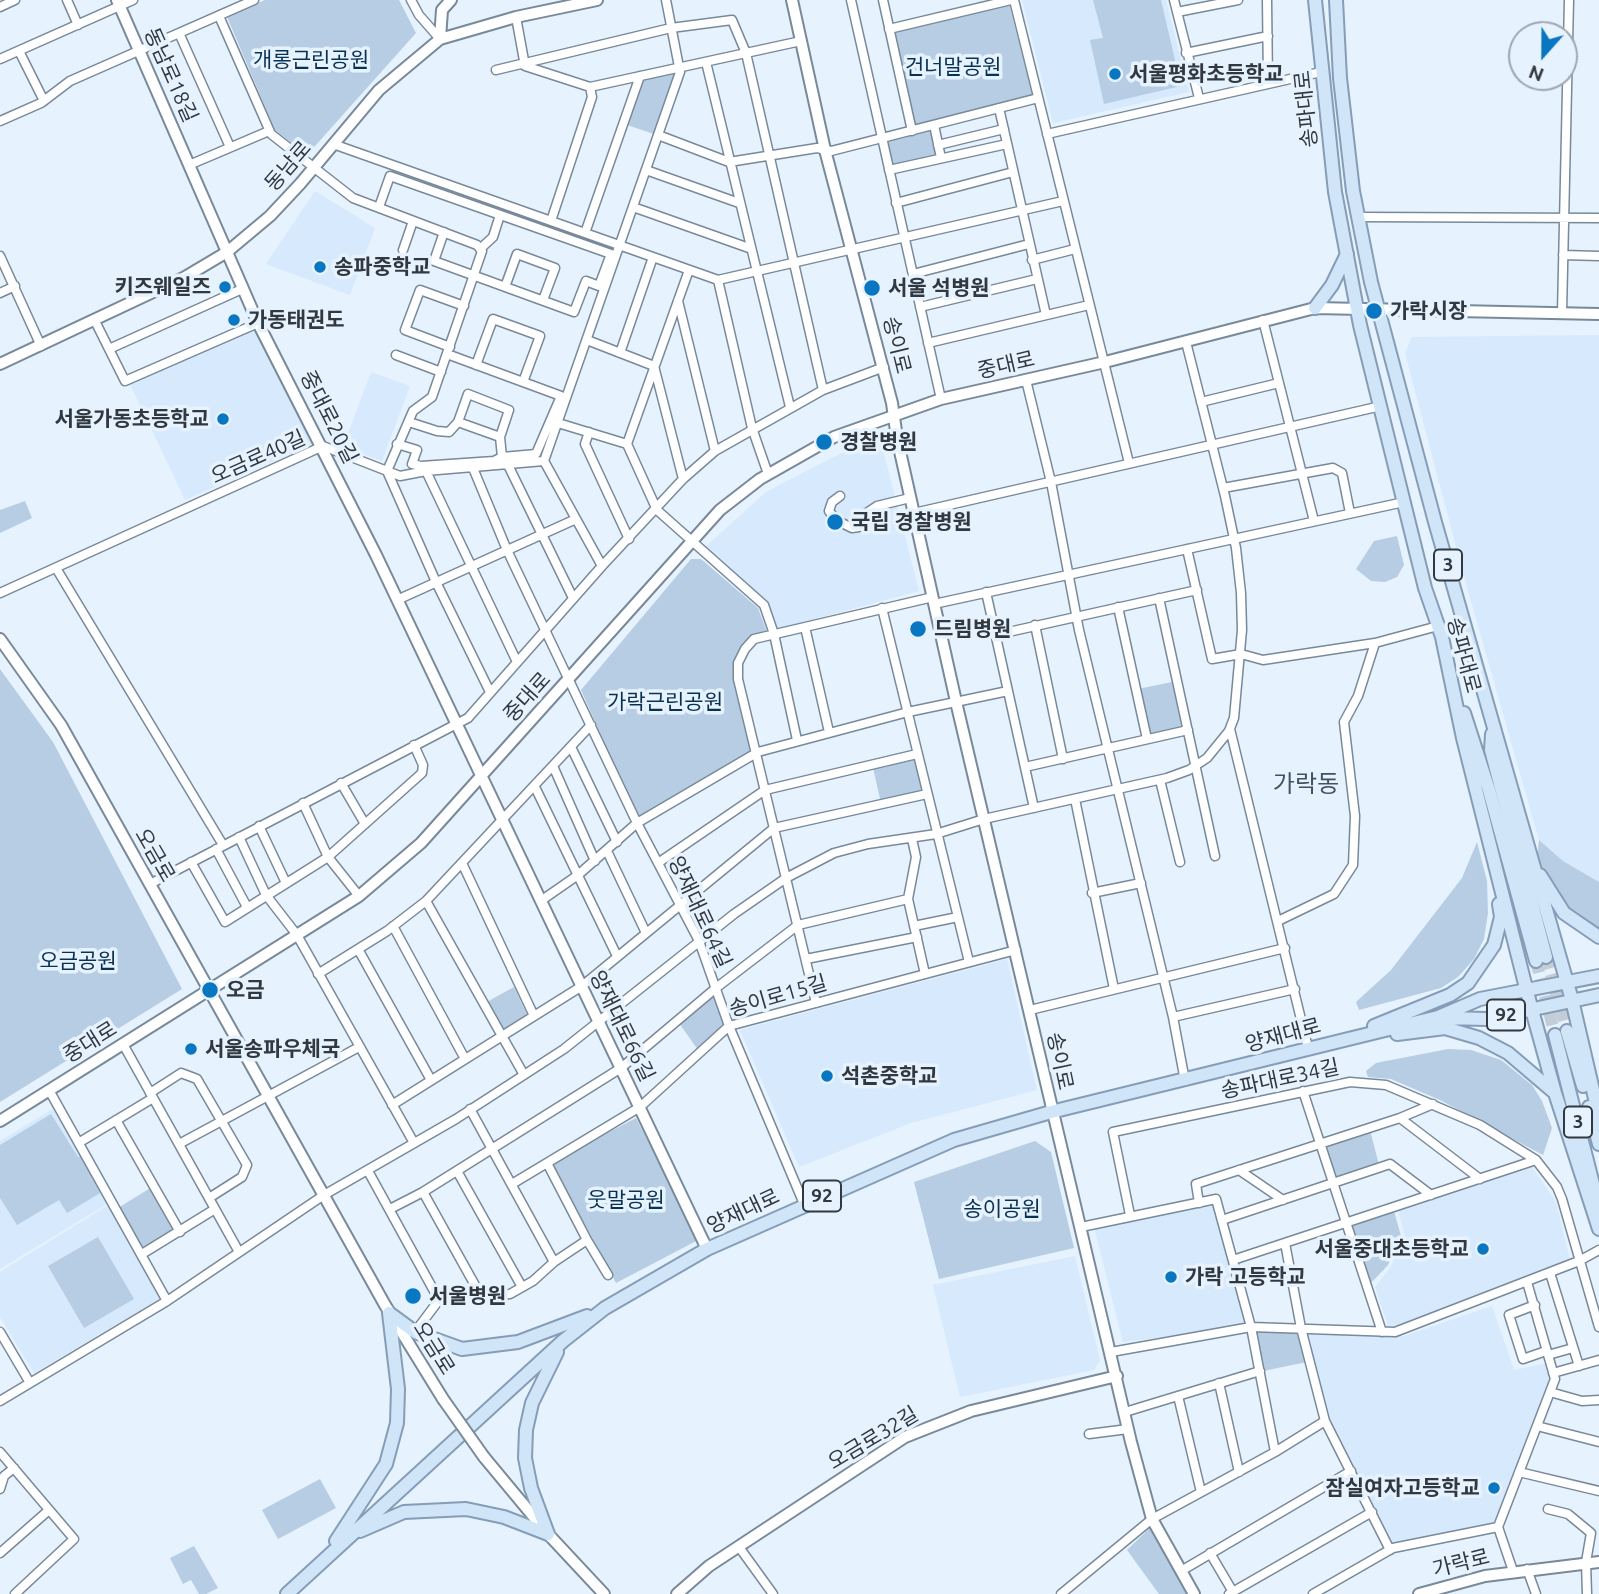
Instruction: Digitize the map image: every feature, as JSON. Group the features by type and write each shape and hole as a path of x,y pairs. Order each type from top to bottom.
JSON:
{"main road":[{"name":"송파대로","path":"1315,0 1335,192 1357,310 1404,502 1455,692 1463,738 1527,992 1555,1093 1599,1228"},
{"name":"송파대로","path":"1336,0 1341,90 1358,217 1403,407 1492,723"},
{"path":"1315,308 1332,285 1347,254"},
{"name":"3","path":"1455,692 1475,742 1547,959"},
{"path":"1492,723 1529,855 1547,959 1567,984 1573,1000 1566,1030 1599,1115"},
{"name":"3","path":"1492,723 1491,750 1547,959"},
{"path":"1529,855 1564,913 1599,937"},
{"path":"1338,1040 1450,995 1468,983 1489,954 1496,936 1500,917 1496,866"},
{"path":"1521,964 1528,968 1552,963 1547,959"},
{"name":"양재대로","path":"287,1594 563,1341 605,1308 707,1249 954,1140 1051,1112 1437,1017 1480,999 1599,976"},
{"name":"양재대로","path":"1437,1017 1487,1019 1599,995"},
{"path":"1338,1040 1446,1028 1479,1038 1503,1050 1555,1093"},
{"path":"1539,1032 1566,1030"},
{"name":"3","path":"1566,1030 1599,1144"},
{"name":"3","path":"1566,1030 1599,1211"},
{"path":"389,1313 415,1332 462,1349 486,1348 540,1335 605,1308"},
{"path":"319,1564 386,1464 397,1423 398,1389 389,1313"},
{"path":"548,1534 531,1488 525,1458 526,1430 532,1403 563,1341"},
{"path":"350,1535 404,1512 466,1508 504,1517 548,1534"}],"street":[{"path":"0,7 15,0"},
{"path":"67,0 78,25"},
{"path":"0,59 78,25 119,3 132,0"},
{"path":"0,121 44,101 71,81 254,0"},
{"path":"411,0 419,15 440,39"},
{"path":"440,39 442,10 451,0"},
{"name":"동남로","path":"0,364 185,277 227,252 270,216 379,90 440,39 516,17 597,0"},
{"path":"602,566 544,461 679,68 666,0"},
{"name":"송이로","path":"792,0 825,150 884,368 956,701 1128,1429 1152,1519 1194,1594"},
{"path":"851,0 941,400"},
{"path":"883,0 912,131"},
{"path":"889,29 1013,0 1129,463"},
{"path":"1174,0 1199,98"},
{"path":"1177,12 1238,0"},
{"path":"1267,0 1268,83"},
{"path":"1562,313 1569,0"},
{"name":"동남로18길","path":"119,3 227,252"},
{"path":"219,16 269,131 354,198 444,232 480,249"},
{"path":"516,17 525,66 590,87 801,41"},
{"path":"496,70 671,28 732,20 746,53 823,390"},
{"path":"179,33 230,147"},
{"path":"1186,53 1268,36"},
{"path":"19,51 44,101"},
{"path":"706,62 738,203 790,407"},
{"path":"1047,134 1321,72"},
{"path":"585,233 640,76"},
{"path":"551,221 592,97 590,87"},
{"path":"658,135 729,162 831,151 1038,98"},
{"path":"999,108 1046,315"},
{"path":"934,125 941,158"},
{"path":"938,145 1004,130"},
{"path":"189,165 269,131"},
{"path":"889,170 1007,144"},
{"path":"332,145 718,280 1063,201"},
{"path":"646,170 738,203"},
{"path":"896,203 1013,172"},
{"path":"379,207 390,176 611,254 599,286 586,281 575,312 434,261 444,232"},
{"path":"633,207 750,248"},
{"path":"480,249 493,237 500,215"},
{"path":"1358,217 1599,218"},
{"path":"403,250 413,220"},
{"path":"913,274 1029,244"},
{"path":"480,249 482,258 432,397 413,411 387,471 436,582 490,692"},
{"path":"1032,260 1075,249"},
{"name":"중대로20길","path":"227,252 258,323 323,446 481,775"},
{"path":"505,287 517,254 555,268 543,300"},
{"path":"1563,255 1599,256"},
{"path":"0,256 41,346"},
{"path":"620,353 653,257"},
{"path":"688,270 627,444 657,510 764,605 774,634 797,740"},
{"path":"920,307 1037,279"},
{"path":"718,280 752,428 768,474"},
{"path":"0,293 15,286"},
{"path":"109,349 242,289"},
{"path":"397,444 417,450 412,464 421,466 494,461 502,457 536,454 561,396 476,365 405,330 420,290 464,306"},
{"path":"678,300 715,451"},
{"path":"928,344 1089,305"},
{"name":"중대로","path":"0,1121 359,896 421,843 720,510 768,474 834,437 941,400 1105,362 1315,308 1599,314"},
{"path":"94,319 125,381 258,323"},
{"path":"476,365 492,319 540,336 523,382"},
{"path":"1263,320 1314,521"},
{"path":"587,340 654,366"},
{"path":"1186,342 1234,538 1241,593 1241,654 1230,729 1308,1048"},
{"path":"396,355 441,372"},
{"path":"654,366 683,479"},
{"path":"150,884 468,718 602,566 683,479 715,451 823,390 884,368"},
{"path":"1026,380 1051,482 1066,575 1164,977 1185,1081"},
{"path":"1201,402 1279,383"},
{"path":"409,422 449,432 458,422 468,394 509,410 500,437 502,457"},
{"path":"914,513 1381,406"},
{"path":"458,422 500,437"},
{"path":"558,422 627,444"},
{"path":"589,432 585,444 629,539"},
{"name":"오금로40길","path":"0,593 323,446 400,477 426,471 544,461"},
{"path":"508,465 573,598"},
{"name":"양재대로64길","path":"473,468 507,550 637,823 678,906 699,941 729,1026 804,1204"},
{"path":"1223,488 1333,468 1342,473 1350,513"},
{"path":"426,471 517,662"},
{"path":"839,496 832,502 830,511 836,520 852,528 859,527 864,514 877,506 910,498"},
{"path":"817,1003 738,678 738,663 754,639 882,608 986,592 1404,502"},
{"path":"397,600 576,519"},
{"path":"1187,549 1212,659 1241,654 1263,660 1374,643 1438,625"},
{"path":"56,568 219,847 247,907"},
{"path":"995,635 1197,590"},
{"path":"986,592 1034,808"},
{"path":"1158,598 1215,856"},
{"path":"1118,607 1147,739"},
{"path":"882,608 969,962"},
{"path":"1035,625 1063,759"},
{"path":"805,627 829,732"},
{"name":"오금로","path":"0,639 61,725 389,1313 443,1399 484,1457 548,1534 604,1594"},
{"path":"1278,921 1334,894 1353,866 1355,816 1344,722 1357,696 1374,643"},
{"path":"542,900 578,875 637,823 758,752 956,701 1008,691"},
{"path":"318,974 393,926 426,901 591,725"},
{"path":"0,1401 167,1301 324,1195 470,1110 524,1075 599,1024 699,941 786,878 834,853 868,844 936,834 984,820 1160,780 1196,766 1221,743 1230,729"},
{"path":"1025,767 1188,730"},
{"path":"191,862 225,922 328,857 422,774 423,765 414,744"},
{"path":"571,747 617,842"},
{"path":"658,863 765,790 917,754"},
{"path":"553,766 595,861"},
{"name":"양재대로66길","path":"481,775 707,1249"},
{"path":"1160,780 1180,862"},
{"path":"341,783 365,824"},
{"path":"535,786 617,956"},
{"path":"392,1105 582,986 774,828 927,794"},
{"path":"1075,799 1092,893 1114,989"},
{"path":"303,803 328,857 359,896"},
{"path":"258,827 286,883"},
{"path":"239,837 267,895 297,935 414,1143"},
{"path":"912,839 916,858 908,899 925,974"},
{"path":"607,851 646,933"},
{"path":"461,863 534,1016"},
{"path":"1092,893 1141,883"},
{"path":"390,1209 423,1192 621,1068 716,988 798,925 908,899"},
{"path":"426,901 500,1037 524,1075"},
{"path":"914,926 958,917"},
{"path":"393,926 465,1059"},
{"path":"806,959 917,937"},
{"path":"1030,1010 1285,948"},
{"path":"358,949 431,1080"},
{"name":"송이로15길","path":"512,1184 640,1107 729,1026 1016,950"},
{"path":"1173,1017 1295,989"},
{"path":"122,1044 239,1252"},
{"path":"179,1144 359,1047"},
{"path":"80,1142 116,1121 181,1073 188,1075 197,1079 247,1165 242,1177 209,1198"},
{"name":"송파대로34길","path":"1130,1215 1113,1132 1303,1091 1365,1081 1386,1085 1492,1132 1536,1160 1557,1187 1599,1327"},
{"path":"49,1090 167,1301"},
{"path":"1303,1091 1382,1332"},
{"path":"1199,1203 1196,1184 1400,1118 1433,1104"},
{"path":"470,1110 554,1262"},
{"path":"1400,1118 1480,1179"},
{"path":"116,1121 180,1232"},
{"path":"1233,1260 1536,1160"},
{"path":"547,1163 608,1275"},
{"path":"1222,1220 1390,1164 1431,1195"},
{"path":"1239,1170 1283,1200"},
{"path":"368,1171 439,1300"},
{"path":"457,1171 522,1287"},
{"path":"423,1192 481,1296"},
{"path":"1081,1227 1216,1199 1251,1327 1275,1452"},
{"path":"142,1254 215,1209"},
{"path":"415,1332 439,1300 510,1294 587,1240"},
{"path":"1285,1243 1301,1328 1325,1420 1390,1550"},
{"path":"1111,1352 1251,1327 1395,1332 1550,1273 1599,1250"},
{"path":"1550,1273 1579,1366"},
{"path":"1312,1594 1390,1550 1498,1527 1555,1379 1527,1282"},
{"path":"1535,1305 1509,1315 1523,1359 1573,1348"},
{"path":"0,1332 3,1345 30,1383"},
{"path":"1553,1373 1599,1360"},
{"path":"1125,1412 1260,1371"},
{"name":"오금로32길","path":"677,1594 739,1547 896,1441 940,1420 1018,1397 1117,1376"},
{"path":"1219,1383 1238,1472"},
{"path":"1550,1392 1582,1401 1599,1400"},
{"path":"1178,1396 1201,1492"},
{"path":"1061,1594 1152,1519 1275,1452 1325,1420"},
{"path":"1537,1426 1599,1442"},
{"path":"1089,1434 1128,1429"},
{"path":"1,1456 74,1539 15,1594"},
{"path":"0,1489 4,1476 13,1468"},
{"path":"1181,1571 1351,1471"},
{"path":"1519,1472 1599,1491"},
{"path":"1548,1509 1569,1514 1595,1533 1586,1562 1587,1594"},
{"path":"2,1548 49,1510"},
{"path":"1210,1553 1231,1593 1372,1512"},
{"name":"가락로","path":"1498,1527 1513,1571"},
{"path":"739,1547 773,1594"},
{"name":"가락로","path":"1419,1594 1454,1589 1513,1571 1599,1562"},
{"path":"1527,1569 1536,1594"}],"shaded area":[{"path":"1022,0 1166,0 1189,92 1053,123"},
{"path":"315,191 375,228 350,295 266,264"},
{"path":"254,329 312,444 185,500 130,384"},
{"path":"1599,335 1599,882 1563,861 1539,840 1463,573 1405,353 1412,337"},
{"path":"371,372 410,386 382,461 343,447"},
{"name":"국립 경찰병원","path":"881,442 919,591 777,629 767,600 703,549 766,492 853,447"},
{"path":"1007,959 1037,1090 911,1123 799,1167 740,1030"},
{"path":"53,1109 110,1202 0,1269 0,1141"},
{"name":"서울중대초등학교","path":"1532,1167 1556,1202 1570,1260 1403,1325 1388,1326 1375,1287 1390,1268 1405,1237 1398,1209"},
{"path":"110,1204 161,1298 34,1373 0,1317 0,1272"},
{"name":"가락 고등학교","path":"1215,1205 1249,1326 1123,1342 1094,1227"},
{"path":"1075,1256 1100,1360 1094,1370 960,1397 933,1285"},
{"path":"1492,1306 1514,1370 1548,1363 1553,1377 1496,1525 1392,1546 1327,1420 1304,1331 1404,1336"}],"green space":[{"name":"개롱근린공원","path":"265,0 399,0 416,33 307,155 275,130 227,17"},
{"path":"1093,0 1161,0 1181,86 1104,104 1090,40 1103,38"},
{"name":"건너말공원","path":"1009,4 1033,97 913,128 893,31"},
{"path":"675,73 654,134 627,125 641,80"},
{"path":"932,129 938,157 890,168 884,140"},
{"path":"25,501 32,518 0,533 0,510"},
{"path":"1397,536 1404,565 1397,577 1385,582 1371,581 1356,569 1374,541"},
{"name":"가락근린공원","path":"691,559 701,559 758,608 767,632 750,636 733,662 734,680 752,752 638,819 581,690"},
{"name":"오금공원","path":"0,669 53,742 182,989 0,1102"},
{"path":"1172,682 1182,730 1149,737 1138,689"},
{"path":"915,757 923,792 881,803 873,768"},
{"path":"1539,840 1563,861 1599,882 1599,933 1567,912 1537,859"},
{"path":"1477,842 1487,881 1488,913 1484,939 1474,959 1458,977 1441,988 1359,1010 1356,1002 1391,970 1462,878"},
{"path":"514,987 528,1017 501,1034 485,1003"},
{"path":"715,994 725,1025 698,1050 679,1023"},
{"path":"1448,1049 1471,1050 1501,1060 1532,1085 1542,1101 1552,1128 1543,1155 1440,1100 1391,1079 1368,1077 1366,1071 1376,1063"},
{"path":"51,1114 78,1157 81,1156 100,1193 67,1213 59,1200 17,1225 0,1198 0,1145"},
{"name":"웃말공원","path":"636,1118 700,1239 616,1283 552,1162"},
{"path":"1370,1130 1379,1165 1334,1180 1323,1146"},
{"name":"송이공원","path":"1035,1141 1051,1152 1074,1248 939,1279 914,1182"},
{"path":"152,1187 178,1231 143,1251 118,1208"},
{"path":"1394,1211 1401,1236 1388,1265 1370,1284 1350,1226"},
{"path":"98,1237 134,1299 84,1328 48,1266"},
{"path":"1253,1330 1299,1332 1307,1362 1263,1371"},
{"path":"320,1479 336,1508 278,1539 262,1510"},
{"path":"1152,1526 1191,1594 1159,1594 1127,1550"},
{"path":"194,1546 218,1588 206,1594 199,1594 191,1580 183,1584 170,1558"}],"tunnel":[{"path":"1546,957 1567,1031"},
{"path":"1536,961 1555,1035"}],"place":[{"name":"서울평화초등학교","path":"1115,74"},
{"name":"송파중학교","path":"320,267"},
{"name":"키즈웨일즈","path":"225,287"},
{"name":"서울 석병원","path":"872,288"},
{"name":"가락시장","path":"1374,311"},
{"name":"가동태권도","path":"234,320"},
{"name":"서울가동초등학교","path":"223,419"},
{"name":"경찰병원","path":"824,442"},
{"name":"국립 경찰병원","path":"835,522"},
{"name":"드림병원","path":"918,629"},
{"name":"오금","path":"210,990"},
{"name":"서울송파우체국","path":"191,1049"},
{"name":"석촌중학교","path":"827,1076"},
{"name":"서울중대초등학교","path":"1483,1249"},
{"name":"가락 고등학교","path":"1171,1277"},
{"name":"서울병원","path":"413,1296"},
{"name":"잠실여자고등학교","path":"1494,1488"}],"district":[{"name":"가락동","path":"1306,784"}]}
